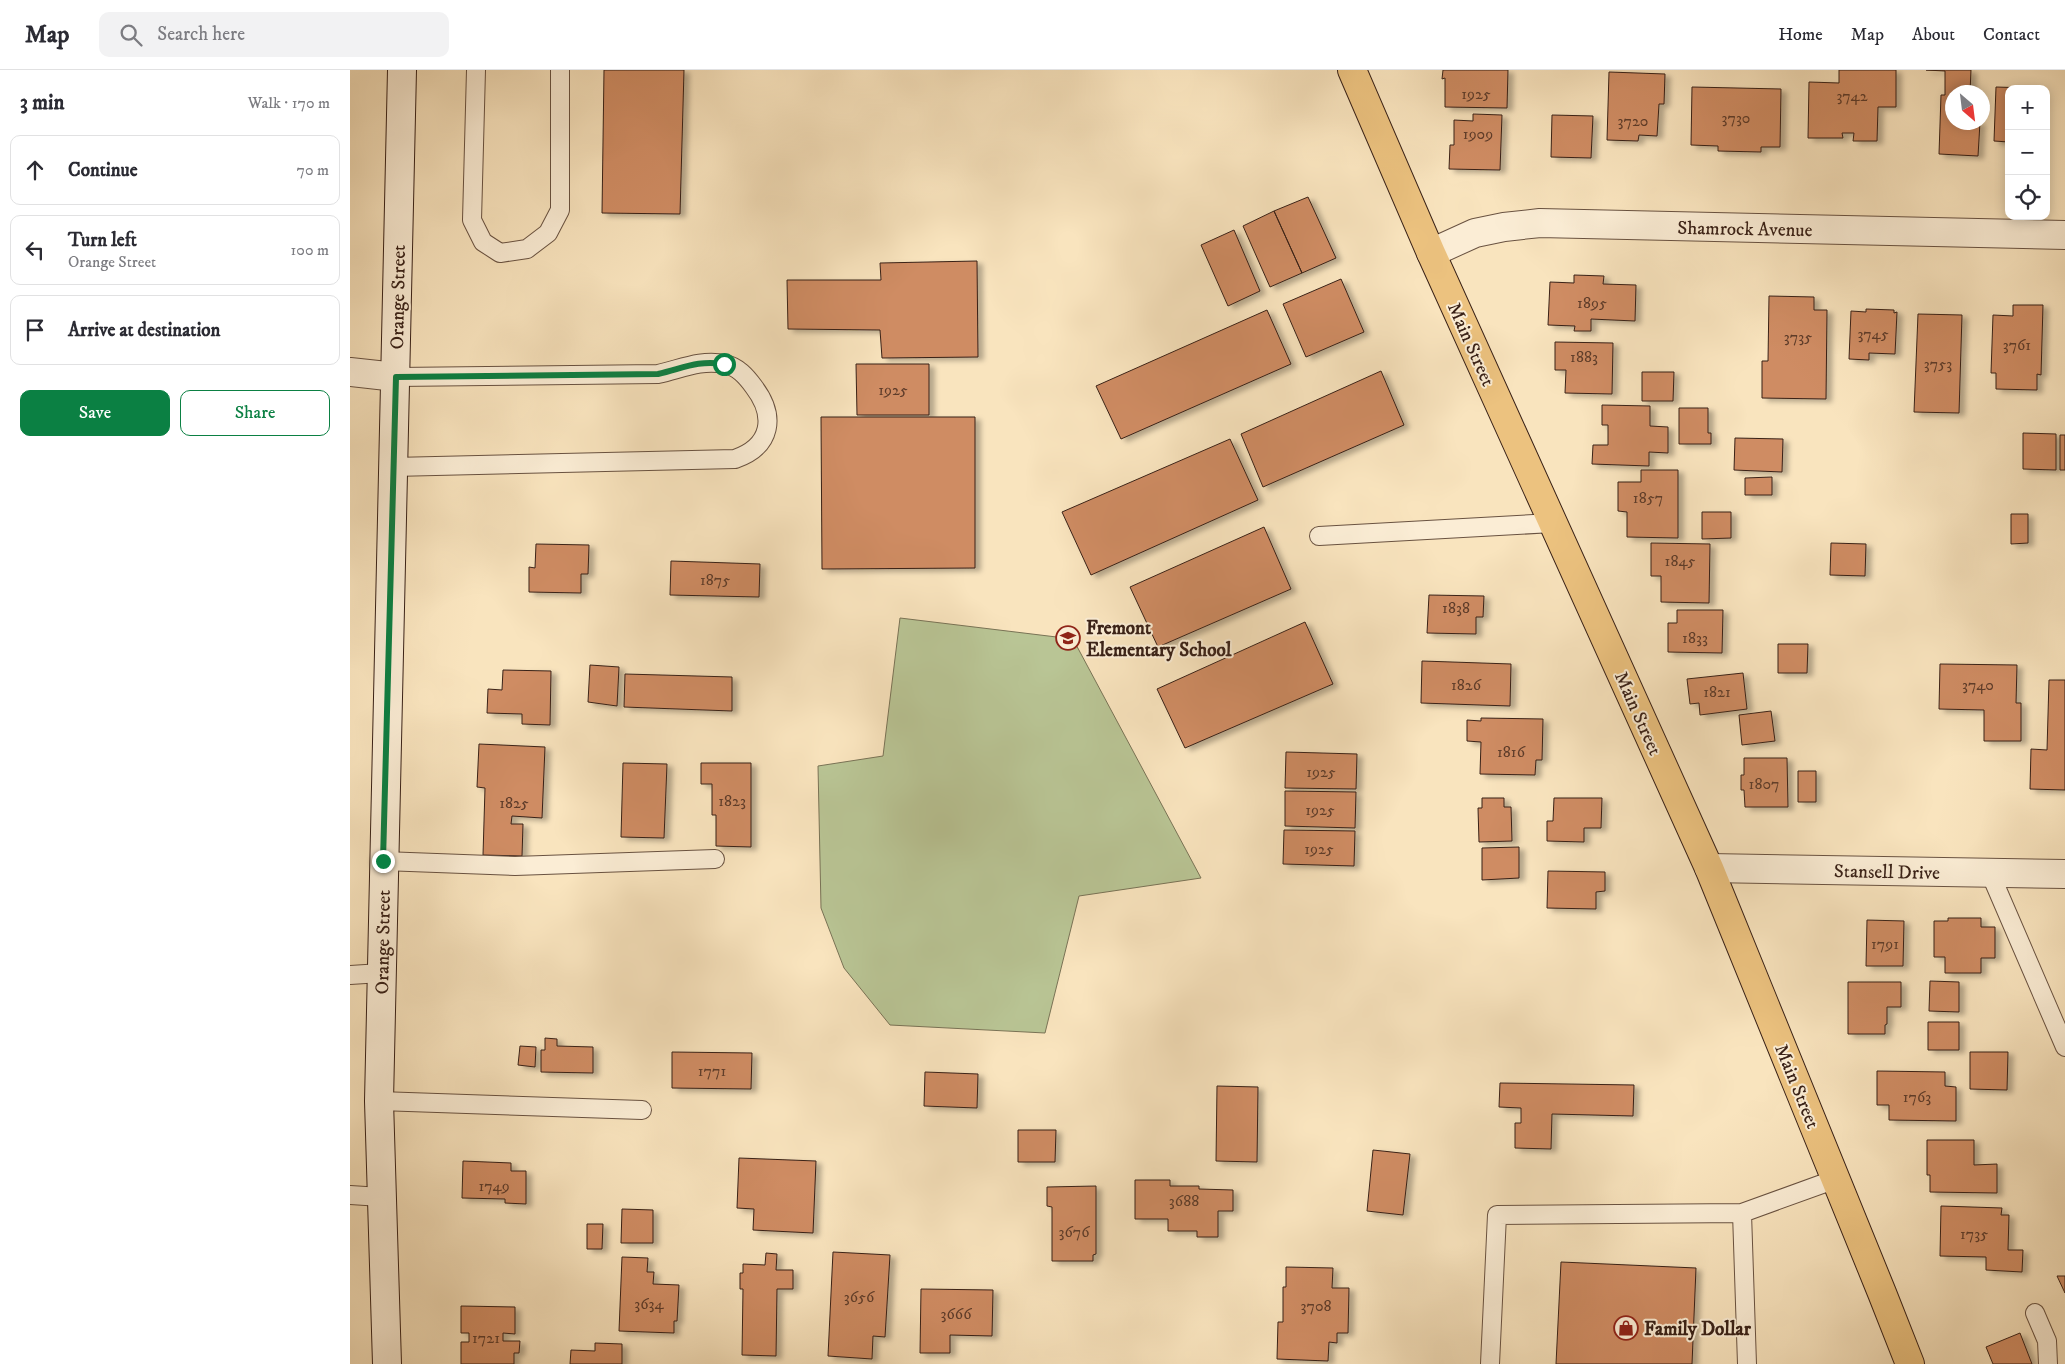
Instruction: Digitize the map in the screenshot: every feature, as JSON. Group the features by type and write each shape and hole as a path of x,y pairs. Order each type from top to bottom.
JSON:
{"main road":[{"name":"Main Street","path":"1352,70 1431,253 1709,868 1910,1364"}],"street":[{"name":"Orange Street","path":"388,1364 379,1101 402,70"},
{"name":"Shamrock Avenue","path":"1431,253 1475,233 1504,227 1540,223 2065,236"},
{"path":"350,372 396,377"},
{"name":"Stansell Drive","path":"1709,868 2065,874"}],"lane":[{"path":"476,70 472,220 482,242 500,253 526,249 548,233 560,210 560,70"},
{"path":"393,467 735,459 744,456 754,448 766,431 769,421 764,401 743,373 734,366 710,362 692,364 658,374 396,377"},
{"path":"1319,536 1553,523"},
{"path":"383,861 515,866 715,859"},
{"path":"1990,873 2065,1047"},
{"path":"350,975 381,973"},
{"path":"379,1101 642,1110"},
{"path":"1490,1364 1497,1215 1742,1213 1836,1179"},
{"path":"350,1195 381,1196"},
{"path":"1742,1213 1747,1364"},
{"path":"2035,1313 2047,1341 2048,1364"}],"green space":[{"path":"900,618 1073,639 1201,878 1079,896 1045,1033 890,1025 844,968 821,908 818,766 883,756"}],"building":[{"path":"604,70 684,70 680,214 602,213"},
{"path":"1443,70 1508,70 1507,108 1445,107 1445,78 1442,79"},
{"path":"1839,70 1896,70 1896,107 1878,107 1877,141 1853,141 1854,133 1842,133 1843,138 1808,138 1809,82 1839,83"},
{"path":"1926,70 1971,70 1970,85 1945,85 1945,71"},
{"path":"1609,72 1665,74 1664,104 1659,104 1657,136 1639,135 1638,141 1607,140"},
{"path":"1692,87 1781,89 1780,147 1761,147 1761,152 1718,151 1718,146 1691,145"},
{"path":"1996,87 2005,87 2005,142 1994,141"},
{"path":"1941,95 1945,95 1945,130 1980,130 1978,156 1939,154"},
{"path":"1473,114 1502,115 1500,170 1449,169 1450,145 1454,145 1454,120 1473,121"},
{"path":"1552,115 1593,116 1591,158 1551,157"},
{"path":"1308,197 1336,258 1302,273 1274,211"},
{"path":"1274,211 1302,273 1270,287 1243,226"},
{"path":"1234,230 1260,291 1228,306 1201,245"},
{"path":"977,261 978,357 882,358 880,330 788,329 787,280 881,280 880,263"},
{"path":"1574,275 1604,276 1603,284 1636,285 1635,321 1591,319 1591,331 1574,331 1575,326 1548,325 1550,282 1574,283"},
{"path":"1341,279 1364,332 1306,357 1283,304"},
{"path":"1769,296 1814,297 1814,310 1827,310 1826,399 1762,398 1762,361 1768,361"},
{"path":"2013,305 2043,305 2041,375 2037,374 2037,390 1996,389 1996,373 1991,373 1993,315 2013,316"},
{"path":"1866,309 1894,310 1894,313 1897,312 1895,354 1869,353 1869,360 1849,359 1851,311 1866,312"},
{"path":"1267,310 1291,364 1121,439 1096,386"},
{"path":"1918,314 1962,315 1959,413 1914,412"},
{"path":"1555,342 1613,343 1612,394 1565,393 1566,370 1555,370"},
{"path":"856,364 929,364 929,415 857,415"},
{"path":"1381,371 1404,425 1263,487 1241,434"},
{"path":"1642,372 1674,372 1673,401 1642,401"},
{"path":"1602,405 1650,406 1650,426 1668,427 1668,453 1649,452 1649,466 1592,464 1593,445 1608,445 1608,425 1602,425"},
{"path":"1679,408 1708,408 1708,433 1711,433 1711,444 1679,444"},
{"path":"821,417 975,417 975,568 822,569"},
{"path":"2023,433 2056,434 2056,470 2023,469"},
{"path":"2060,435 2065,435 2065,470 2060,470"},
{"path":"1735,438 1783,439 1782,472 1734,470"},
{"path":"1230,439 1258,500 1091,575 1062,512"},
{"path":"1641,470 1678,470 1678,538 1627,537 1627,512 1618,511 1618,482 1641,482"},
{"path":"1772,477 1772,495 1745,495 1745,478"},
{"path":"1702,512 1731,512 1731,538 1702,539"},
{"path":"2011,514 2028,514 2028,543 2011,544"},
{"path":"1264,527 1291,589 1158,647 1130,587"},
{"path":"1651,543 1710,544 1709,603 1661,602 1661,576 1651,576"},
{"path":"1831,543 1866,544 1865,576 1830,575"},
{"path":"536,544 589,545 588,574 581,574 581,593 529,592 529,567 535,568"},
{"path":"671,561 760,564 759,597 670,595"},
{"path":"1429,595 1484,596 1483,617 1476,617 1476,634 1427,633"},
{"path":"1677,610 1723,610 1722,653 1668,652 1668,623 1677,623"},
{"path":"1305,622 1333,684 1185,748 1157,689"},
{"path":"1778,644 1808,644 1807,673 1778,673"},
{"path":"1422,661 1511,664 1510,706 1421,703"},
{"path":"1940,664 2017,665 2016,703 2021,703 2021,741 1984,741 1984,710 1939,709"},
{"path":"590,665 619,667 617,706 588,702"},
{"path":"503,670 551,671 550,725 522,724 522,714 487,713 488,689 502,690"},
{"path":"1743,673 1747,709 1700,715 1699,703 1690,704 1687,679"},
{"path":"625,674 732,677 732,711 624,707"},
{"path":"2049,680 2065,680 2065,790 2030,789 2031,749 2047,750"},
{"path":"1771,711 1775,741 1742,745 1739,715"},
{"path":"1481,718 1543,719 1542,760 1536,760 1535,775 1480,774 1481,742 1467,741 1467,720 1481,721"},
{"path":"479,744 545,747 542,818 512,816 511,824 523,824 522,856 483,855 485,788 477,787"},
{"path":"1286,752 1357,754 1356,789 1285,788"},
{"path":"1744,758 1787,758 1788,807 1745,807 1744,790 1741,790 1741,775 1744,775"},
{"path":"623,763 667,764 664,838 621,837"},
{"path":"701,763 751,763 751,847 716,846 716,815 712,815 712,784 701,784"},
{"path":"1798,771 1816,771 1816,802 1798,802"},
{"path":"1285,791 1356,792 1355,828 1285,826"},
{"path":"1482,798 1504,798 1504,807 1511,807 1512,841 1479,842 1478,808 1482,808"},
{"path":"1554,798 1602,798 1601,828 1584,828 1584,842 1547,841 1547,821 1553,821"},
{"path":"1284,830 1355,831 1354,866 1283,864"},
{"path":"1519,847 1519,878 1482,880 1482,848"},
{"path":"1548,871 1605,872 1605,891 1596,892 1596,909 1547,908"},
{"path":"1948,918 1981,918 1981,927 1995,927 1995,958 1981,958 1981,973 1945,973 1945,957 1934,957 1934,921 1948,921"},
{"path":"1867,920 1904,921 1903,966 1866,966"},
{"path":"1930,981 1959,982 1959,1012 1929,1011"},
{"path":"1848,982 1901,982 1901,1007 1887,1007 1885,1034 1848,1034"},
{"path":"1928,1022 1959,1022 1959,1050 1928,1050"},
{"path":"545,1038 557,1039 557,1046 593,1047 593,1073 541,1072 541,1050 545,1050"},
{"path":"520,1046 536,1047 535,1067 518,1065"},
{"path":"672,1052 752,1053 751,1089 672,1088"},
{"path":"1970,1052 2008,1052 2007,1090 1970,1089"},
{"path":"1877,1071 1945,1072 1945,1086 1956,1087 1956,1121 1889,1120 1889,1105 1877,1105"},
{"path":"925,1072 978,1074 977,1108 924,1106"},
{"path":"1500,1083 1634,1085 1633,1116 1552,1114 1551,1149 1515,1148 1515,1123 1521,1123 1521,1108 1499,1107"},
{"path":"1217,1086 1258,1087 1257,1162 1216,1161"},
{"path":"1018,1130 1056,1130 1055,1162 1018,1162"},
{"path":"1927,1140 1974,1140 1974,1165 1997,1164 1997,1193 1930,1192 1930,1175 1927,1175"},
{"path":"1373,1150 1410,1154 1403,1215 1367,1211"},
{"path":"739,1158 816,1161 813,1233 753,1230 754,1209 737,1208"},
{"path":"463,1161 511,1163 511,1171 526,1171 526,1204 505,1203 505,1199 462,1198"},
{"path":"1135,1180 1170,1180 1170,1186 1199,1186 1199,1189 1233,1190 1233,1211 1218,1211 1218,1237 1197,1237 1197,1231 1168,1231 1168,1219 1135,1219"},
{"path":"1096,1186 1096,1254 1093,1255 1093,1261 1052,1261 1052,1207 1047,1206 1047,1187"},
{"path":"1941,1206 2002,1208 2001,1215 2009,1215 2008,1250 2023,1250 2022,1272 1986,1270 1986,1257 1940,1256"},
{"path":"622,1209 653,1210 653,1243 621,1243"},
{"path":"587,1224 603,1224 602,1249 587,1249"},
{"path":"833,1252 890,1255 885,1337 873,1336 872,1359 828,1356"},
{"path":"766,1253 777,1254 776,1270 793,1270 793,1289 777,1289 776,1356 742,1355 743,1289 740,1289 740,1273 743,1273 743,1264 765,1265"},
{"path":"622,1257 648,1258 647,1272 654,1272 653,1284 679,1285 677,1321 674,1321 674,1333 619,1331"},
{"path":"1561,1262 1696,1268 1692,1364 1556,1364"},
{"path":"1286,1267 1333,1268 1332,1288 1349,1288 1348,1333 1337,1333 1337,1343 1329,1342 1328,1361 1277,1359 1278,1322 1283,1322 1283,1287 1286,1287"},
{"path":"2057,1276 2065,1276 2065,1293"},
{"path":"921,1289 993,1290 992,1336 950,1335 950,1353 920,1353"},
{"path":"461,1306 515,1307 515,1334 503,1333 503,1341 520,1341 519,1353 514,1353 514,1364 461,1364 461,1342 469,1342 469,1333 461,1333"},
{"path":"2020,1333 2032,1364 1993,1364 1986,1347"},
{"path":"595,1343 622,1344 622,1364 570,1364 571,1350 595,1351"}],"place":[{"name":"Fremont Elementary School","path":"1068,638"},
{"name":"Family Dollar","path":"1626,1328"}],"route":[{"path":"383,861 396,377 658,374 692,364 710,362 724,364"}]}
